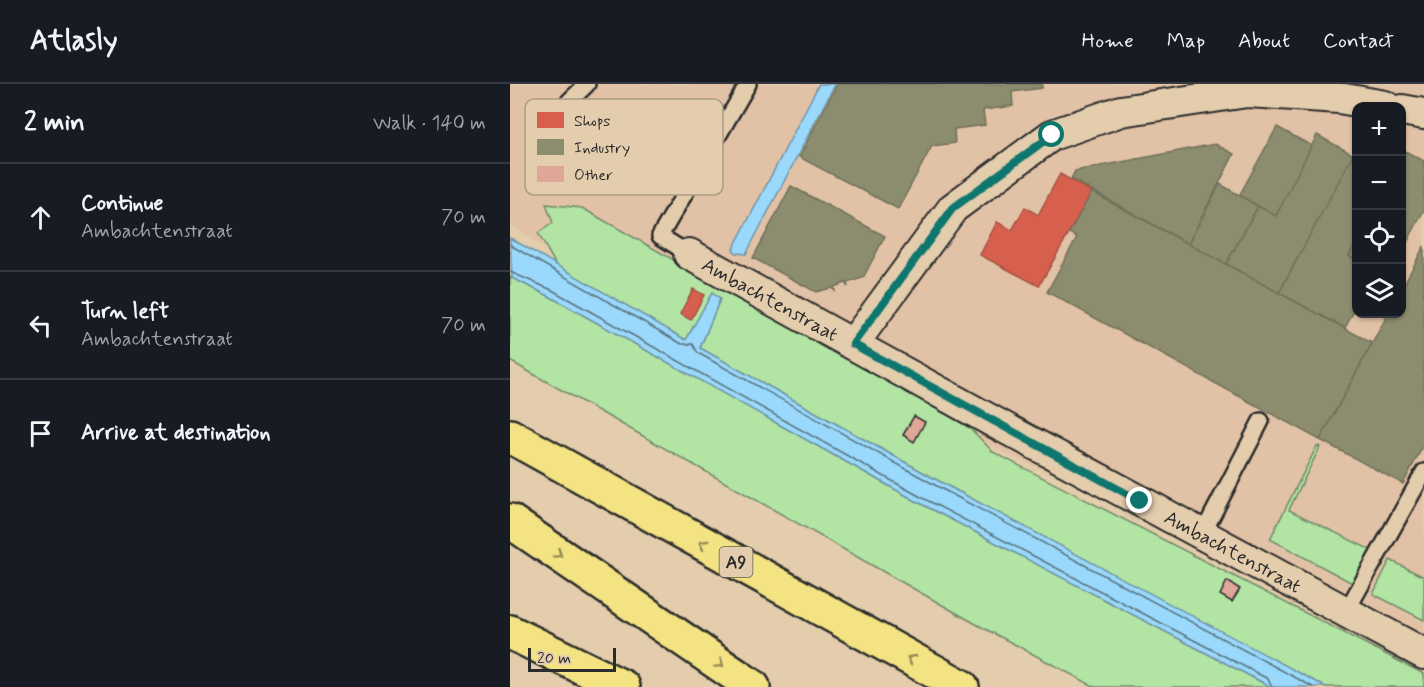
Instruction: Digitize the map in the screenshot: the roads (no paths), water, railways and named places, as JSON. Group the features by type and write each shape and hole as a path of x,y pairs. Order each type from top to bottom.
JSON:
{"highway":[{"name":"A9","path":"510,436 962,687"},
{"path":"510,521 753,687"},
{"path":"510,632 623,687"}],"street":[{"name":"Ambachtenstraat","path":"853,344 953,208 1052,135 1121,111 1210,90 1326,91 1369,102"},
{"path":"1406,111 1424,114"},
{"name":"Ambachtenstraat","path":"689,254 1424,654"}],"lane":[{"path":"572,99 587,84"},
{"path":"723,127 748,84"},
{"path":"684,195 660,236 689,254"},
{"path":"1202,535 1261,421"},
{"path":"1346,612 1424,472"}],"water":[{"path":"819,84 835,84 746,254 736,253 733,249"},
{"path":"510,238 686,340 712,293 720,299 700,348 946,485 1326,687 1271,687 916,501 549,296 512,278"}]}
